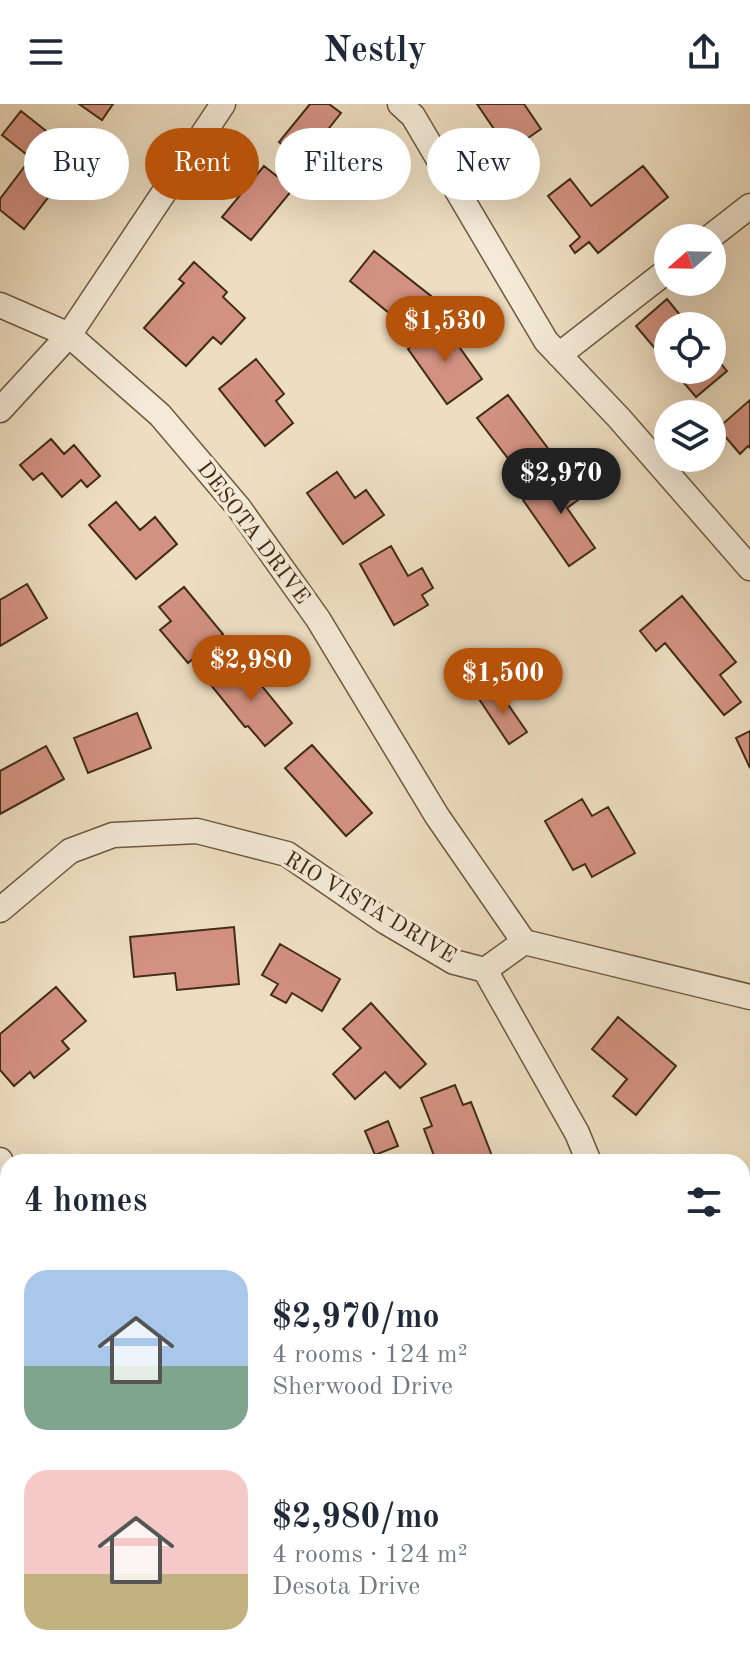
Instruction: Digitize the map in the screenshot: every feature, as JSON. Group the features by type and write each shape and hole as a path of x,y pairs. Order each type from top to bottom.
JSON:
{"street":[{"path":"0,410 69,335 223,104"},
{"path":"400,104 413,116 538,328 750,568"},
{"path":"726,225 750,206"},
{"path":"559,355 654,281"},
{"name":"DESOTA DRIVE","path":"0,305 69,335 160,415 239,508 318,619 437,816 524,942"},
{"name":"RIO VISTA DRIVE","path":"0,910 70,851 113,835 197,831 287,854 386,922 454,962 485,970 524,942"},
{"path":"524,942 750,997"},
{"path":"485,970 577,1133 586,1154"}],"building":[{"path":"79,104 113,104 102,120"},
{"path":"310,104 329,104 341,113 329,128 290,128"},
{"path":"477,104 524,104 541,129 540,128 493,128"},
{"path":"21,111 42,128 24,128 24,152 2,135"},
{"path":"264,166 275,175 275,200 284,200 251,240 222,217 236,200 259,200 259,172"},
{"path":"643,166 668,197 598,253 589,242 575,253 570,246 580,237 548,196 570,179 591,206"},
{"path":"24,167 24,200 46,200 24,229 0,210 0,199"},
{"path":"374,251 431,296 406,327 350,281"},
{"path":"194,262 227,292 223,297 245,318 221,344 213,337 186,366 144,328 184,283 179,279"},
{"path":"667,299 678,312 654,312 654,347 636,326"},
{"path":"443,324 482,379 447,404 408,349"},
{"path":"256,359 284,394 276,401 293,423 265,446 219,389"},
{"path":"685,384 712,384 696,397"},
{"path":"508,395 553,455 523,478 477,418"},
{"path":"750,400 750,448 748,446 740,454 726,437 726,421"},
{"path":"51,439 64,454 74,445 100,476 87,487 81,480 62,497 42,473 33,480 20,465"},
{"path":"567,469 585,495 567,508 595,548 569,566 523,500"},
{"path":"337,472 355,498 366,490 384,515 343,544 307,493"},
{"path":"116,502 140,530 155,517 177,544 136,579 89,525"},
{"path":"391,546 408,576 422,568 433,588 422,595 428,605 394,625 360,564"},
{"path":"27,584 47,618 0,646 0,600"},
{"path":"184,587 223,634 188,663 160,630 171,621 159,607"},
{"path":"682,596 736,662 720,675 741,702 724,715 665,643 656,651 640,631"},
{"path":"240,659 292,723 265,746 210,684"},
{"path":"496,687 527,732 509,744 479,699"},
{"path":"137,713 151,748 88,773 74,738"},
{"path":"750,731 750,768 736,738"},
{"path":"312,745 372,813 346,836 285,768"},
{"path":"46,746 64,779 0,814 0,771"},
{"path":"582,799 592,816 608,807 635,853 592,877 585,864 573,870 545,821"},
{"path":"234,927 239,984 177,990 175,973 134,977 130,937"},
{"path":"280,944 340,979 322,1011 292,993 286,1003 271,995 278,984 262,975"},
{"path":"56,987 86,1021 62,1041 69,1049 34,1078 30,1072 14,1086 0,1070 0,1034"},
{"path":"371,1003 426,1064 400,1088 385,1072 355,1099 333,1074 361,1048 343,1029"},
{"path":"618,1017 676,1066 636,1115 613,1096 627,1079 592,1049"},
{"path":"455,1085 463,1105 471,1102 491,1154 433,1154 424,1129 432,1126 421,1098"},
{"path":"388,1121 398,1146 375,1154 365,1131"}]}
